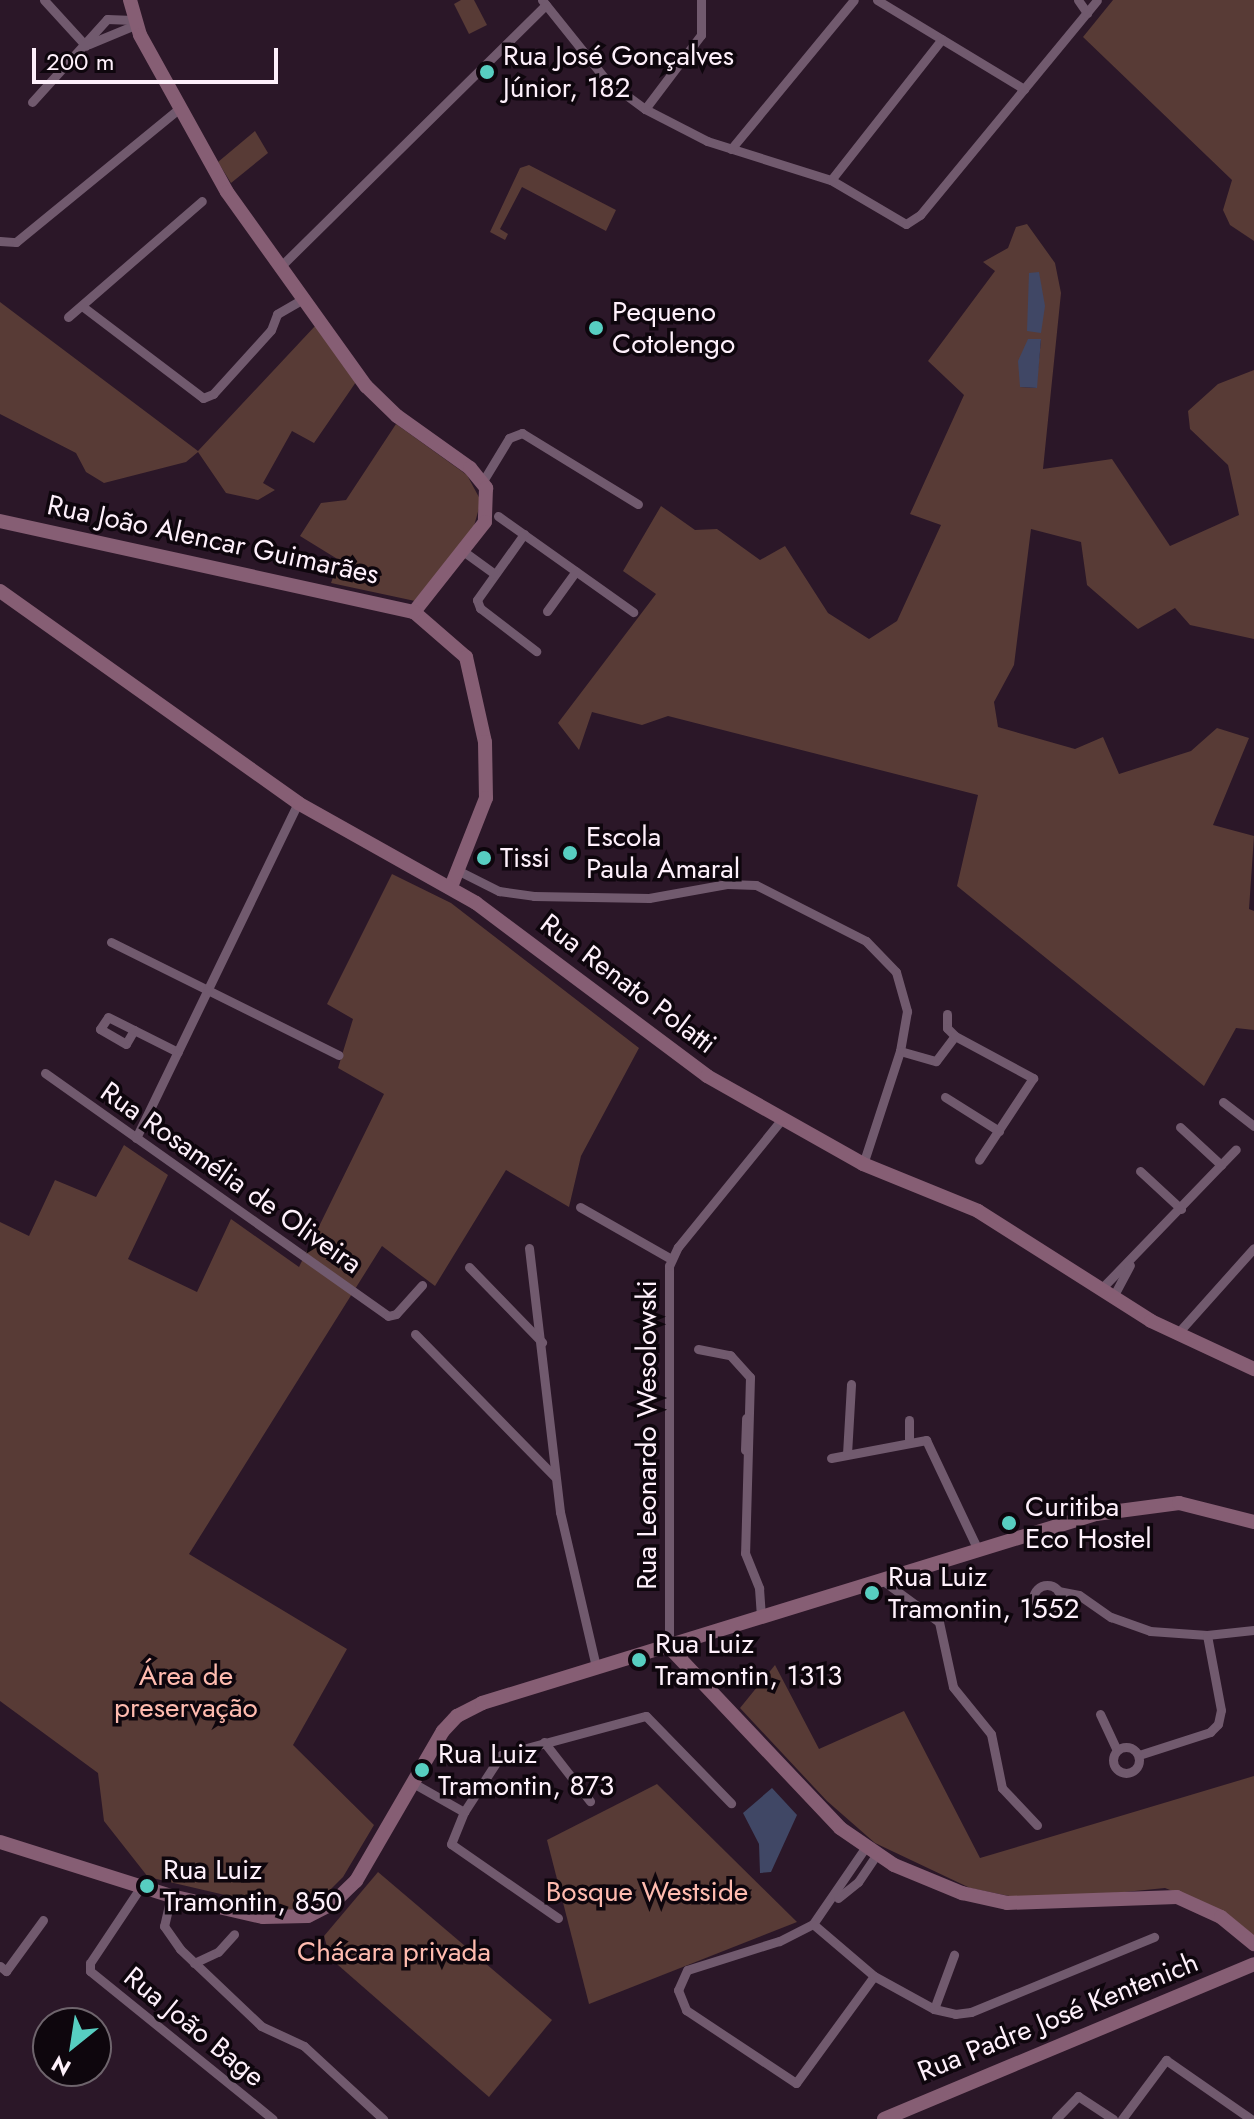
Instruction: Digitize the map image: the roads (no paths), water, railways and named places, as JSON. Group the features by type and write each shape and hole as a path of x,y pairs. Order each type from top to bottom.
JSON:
{"main road":[{"path":"130,0 134,23 227,192 378,400 483,481 487,516 414,612 460,648 477,690 488,783 451,887"},
{"name":"Rua João Alencar Guimarães","path":"0,521 414,612"},
{"name":"Rua Renato Polatti","path":"0,591 298,803 476,903 672,1053 863,1164 978,1211 1177,1334 1254,1369"},
{"path":"0,1842 171,1896 279,1919 320,1911 356,1881 413,1783 457,1716 596,1667 1096,1514 1149,1504 1196,1505 1254,1522"},
{"path":"669,1647 824,1812 870,1852 949,1888 1007,1903 1177,1897 1221,1917 1254,1944"},
{"name":"Rua Padre José Kentenich","path":"884,2119 1254,1964"}],"street":[{"path":"44,0 86,46"},
{"path":"645,109 701,35 701,0"},
{"path":"731,149 854,0"},
{"path":"877,0 1024,89"},
{"path":"1078,0 1087,13"},
{"path":"281,266 544,3 607,81 645,109 731,149 831,180 906,224 920,215 1097,0"},
{"path":"32,102 86,46 107,19 134,23"},
{"path":"831,180 942,39"},
{"path":"0,241 16,242 180,108"},
{"path":"68,317 202,201"},
{"path":"82,306 203,398 213,394 271,330 277,314 305,298"},
{"path":"483,481 509,438 522,433 638,504"},
{"path":"498,516 633,612"},
{"path":"524,534 477,604 536,651"},
{"path":"463,551 495,574"},
{"path":"547,611 576,571"},
{"path":"136,1138 298,803"},
{"path":"459,871 486,886 563,897 664,897 740,883 771,890 855,934 888,961 906,996 900,1051 863,1164"},
{"path":"476,903 486,886"},
{"path":"111,942 339,1055"},
{"path":"947,1014 947,1028 955,1036 1033,1078 979,1160"},
{"path":"134,1030 178,1052"},
{"path":"900,1051 936,1061 955,1036"},
{"name":"Rua Rosamélia de Oliveira","path":"45,1073 392,1316 422,1285"},
{"path":"945,1097 999,1131"},
{"path":"1223,1102 1254,1126"},
{"name":"Rua Leonardo Wesolowski","path":"669,1647 671,1259 782,1119"},
{"path":"1180,1127 1221,1165"},
{"path":"1107,1293 1131,1262 1236,1149"},
{"path":"1140,1171 1181,1209"},
{"path":"580,1207 671,1259"},
{"path":"529,1248 555,1477 596,1667"},
{"path":"1177,1334 1254,1248"},
{"path":"469,1267 542,1342"},
{"path":"415,1334 555,1477"},
{"path":"698,1349 730,1355 743,1364 751,1385 746,1561 759,1588 761,1618"},
{"path":"847,1454 851,1384"},
{"path":"909,1420 909,1443"},
{"path":"831,1458 926,1440 978,1550"},
{"path":"882,1580 939,1622 953,1687 991,1734 1002,1788 1037,1825"},
{"path":"1058,1591 1079,1595 1137,1627 1207,1635 1254,1630"},
{"path":"1139,1755 1204,1735 1218,1724 1221,1710 1207,1635"},
{"path":"1100,1714 1117,1750 1113,1762 1121,1773 1137,1769 1139,1755"},
{"path":"558,1918 454,1848 451,1836 494,1761 544,1742 646,1716 731,1803"},
{"path":"544,1742 590,1801"},
{"path":"1117,1750 1129,1747 1139,1755"},
{"path":"413,1783 464,1812"},
{"path":"870,1852 813,1924 779,1941 687,1970 678,1990 686,2010 796,2083 874,1976"},
{"name":"Rua João Bage","path":"140,1888 89,1967 273,2119"},
{"path":"171,1896 164,1926 194,1963 261,2026 304,2046 383,2119"},
{"path":"0,1966 6,1971 43,1920"},
{"path":"813,1924 874,1976 934,2009 971,2012 1154,1937"},
{"path":"194,1963 218,1952 234,1934"},
{"path":"934,2009 954,1955"},
{"path":"1122,2119 1166,2060 1251,2119"},
{"path":"1056,2119 1078,2096 1113,2119"}],"water":[{"path":"1039,272 1045,306 1041,333 1027,331 1029,273"},
{"path":"1028,339 1041,339 1037,388 1020,387 1018,361"},
{"path":"772,1788 797,1815 771,1872 760,1873 759,1844 743,1813"}],"place":[{"name":"Rua José Gonçalves Júnior, 182","path":"487,72"},
{"name":"Pequeno Cotolengo","path":"596,328"},
{"name":"Escola Paula Amaral","path":"570,853"},
{"name":"Tissi","path":"484,858"},
{"name":"Curitiba Eco Hostel","path":"1009,1523"},
{"name":"Rua Luiz Tramontin, 1552","path":"872,1593"},
{"name":"Rua Luiz Tramontin, 1313","path":"639,1660"},
{"name":"Rua Luiz Tramontin, 873","path":"422,1770"},
{"name":"Rua Luiz Tramontin, 850","path":"147,1886"}],"park label":[{"name":"Área de preservação","path":"186,1692"},
{"name":"Bosque Westside","path":"647,1892"},
{"name":"Chácara privada","path":"394,1952"}]}
